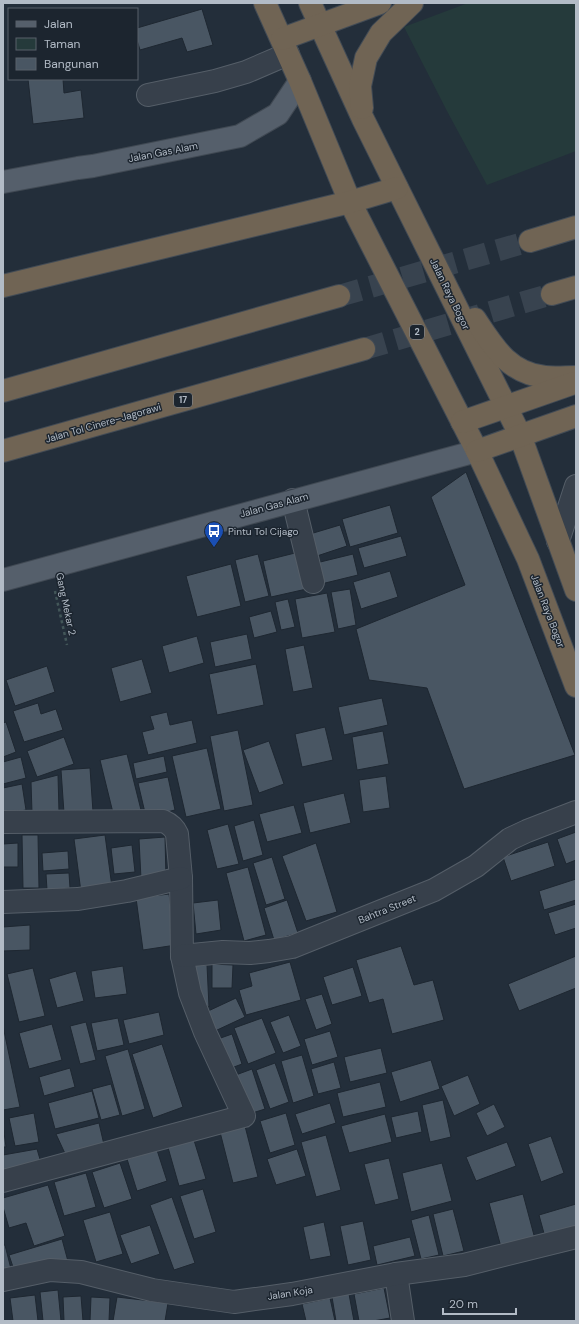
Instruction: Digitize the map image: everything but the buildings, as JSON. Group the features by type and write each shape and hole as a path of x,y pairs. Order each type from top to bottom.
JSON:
{"highway":[{"path":"265,3 300,81 350,202"},
{"name":"Jalan Raya Bogor","path":"310,3 363,119 520,435 576,590"},
{"path":"285,47 320,25 380,3"},
{"path":"363,119 360,86 366,58 381,33 412,3"},
{"path":"3,286 350,202 397,188"},
{"name":"2","path":"350,202 462,422"},
{"path":"530,241 576,227"},
{"path":"422,237 496,350 510,364 526,372 544,377 576,377"},
{"path":"552,294 576,287"},
{"path":"3,391 339,296"},
{"name":"Jalan Tol Cinere–Jagorawi","path":"3,451 364,349"},
{"path":"462,422 576,382"},
{"path":"477,451 576,416"},
{"name":"Jalan Raya Bogor","path":"462,422 528,559 576,686"}],"main road":[{"name":"Jalan Gas Alam","path":"3,182 93,166 240,136 278,114 300,81"},
{"name":"Jalan Gas Alam","path":"3,580 477,451"}],"street":[{"path":"148,95 215,81 246,72 285,47"},
{"path":"558,541 576,486"},
{"path":"293,500 313,582"},
{"name":"Bahtra Street","path":"182,956 223,952 250,953 292,947 434,890 476,866 510,839 527,830 576,812"},
{"path":"3,822 164,821 170,824 175,830 177,834 181,878 182,956 190,993 205,1032 244,1116 3,1181"},
{"path":"3,902 78,899 127,891 181,878"},
{"name":"Jalan Koja","path":"3,1280 50,1270 81,1272 152,1290 234,1302 292,1294 396,1274 464,1265 576,1237"},
{"path":"396,1274 403,1321"}],"path":[{"name":"Gang Mekar 2","path":"50,567 67,645"}],"green space":[{"path":"468,3 576,3 576,151 487,185 404,27"}],"tunnel":[{"path":"339,296 530,241"},
{"path":"364,349 552,294"}],"place":[{"name":"Pintu Tol Cijago","path":"214,548"}]}
